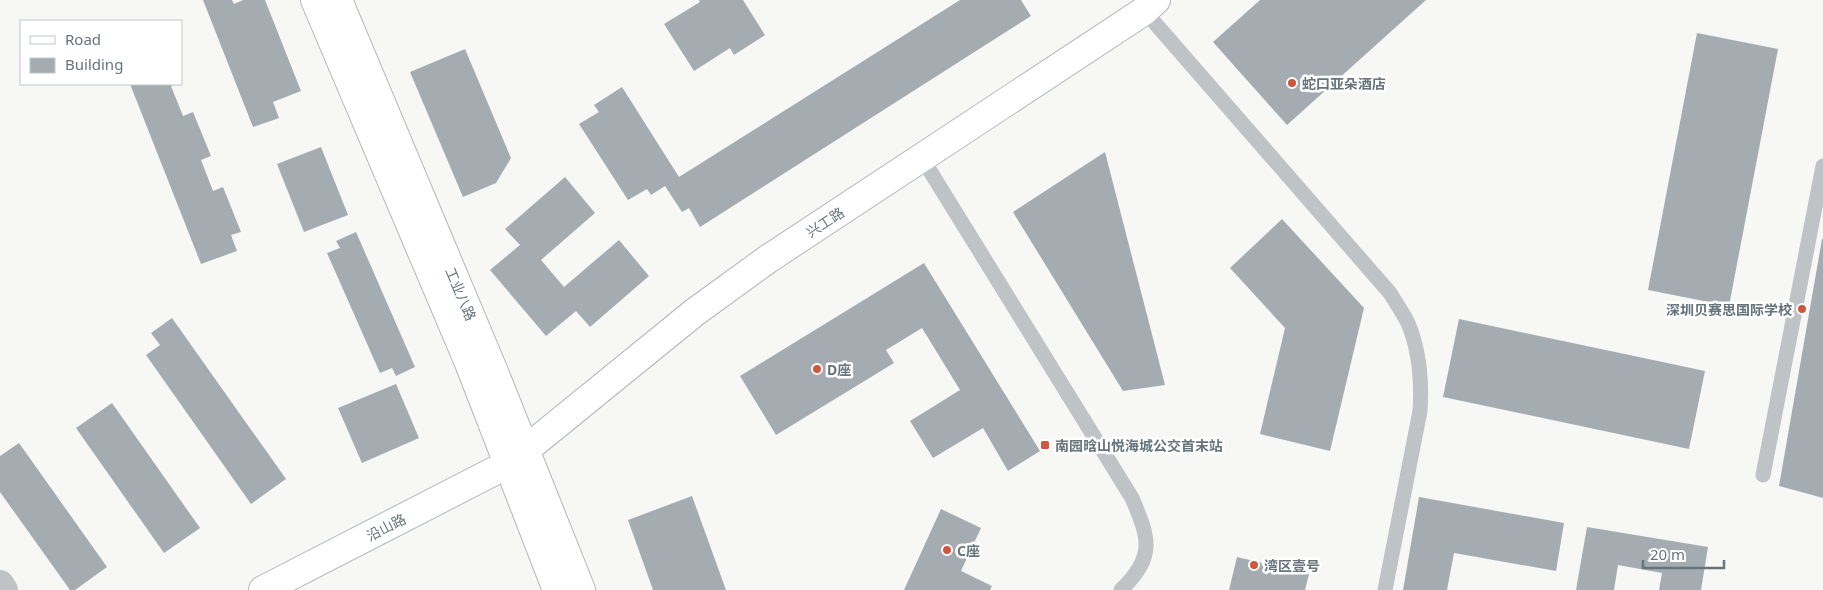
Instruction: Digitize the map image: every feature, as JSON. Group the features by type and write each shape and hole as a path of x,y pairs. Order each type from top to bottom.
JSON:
{"street":[{"name":"工业八路","path":"315,0 469,363 581,590"},
{"name":"工业八路","path":"338,0 490,363 516,457 557,590"},
{"name":"兴工路","path":"516,457 694,312 768,259 922,158 1145,4"},
{"name":"沿山路","path":"264,590 516,457"},
{"path":"0,584 4,590"}],"lane":[{"path":"1145,4 1390,293 1407,323 1418,355 1421,387 1420,411 1385,590"},
{"path":"922,158 1132,498 1144,527 1147,550 1140,567 1121,590"},
{"path":"1763,475 1823,166"}],"building":[{"path":"203,0 232,0 234,4 243,0 265,0 301,91 273,102 279,118 253,127"},
{"path":"699,0 743,0 765,35 734,55 730,48 694,71 664,24 700,2"},
{"path":"960,0 1021,0 1031,16 700,227 689,208 682,212 665,186 651,195 647,189 628,200 579,124 599,112 594,105 622,87 679,177"},
{"name":"蛇口亚朵酒店","path":"1260,0 1426,0 1287,125 1213,42"},
{"path":"1697,33 1778,49 1729,306 1648,290"},
{"path":"465,49 511,158 496,183 463,197 410,72"},
{"path":"130,85 174,85 171,86 183,116 193,112 211,156 201,160 213,191 223,187 241,232 231,235 237,251 201,264"},
{"path":"321,147 348,215 304,232 277,164"},
{"path":"1105,152 1165,385 1123,391 1013,212"},
{"path":"565,177 595,213 541,260 564,287 619,240 649,276 590,327 576,311 546,336 490,270 520,245 505,229"},
{"path":"1282,219 1364,308 1330,451 1260,434 1285,328 1230,268"},
{"path":"356,232 415,367 396,376 392,368 380,373 327,253 340,248 336,241"},
{"path":"1823,239 1823,498 1779,486"},
{"name":"D座","path":"924,263 1040,451 1008,471 983,428 933,458 910,421 960,390 922,328 886,350 894,363 776,435 740,376"},
{"path":"172,318 286,479 251,504 146,355 160,345 151,333"},
{"path":"1459,319 1705,371 1689,449 1443,397"},
{"path":"396,384 419,438 362,463 338,408"},
{"path":"112,403 200,528 164,553 76,428"},
{"path":"19,443 107,567 75,590 70,590 0,492 0,456"},
{"path":"692,496 726,590 653,590 628,520"},
{"path":"1419,497 1564,523 1556,571 1454,553 1447,590 1403,590"},
{"name":"C座","path":"941,509 981,528 961,571 992,586 990,590 904,590"},
{"path":"1587,527 1708,547 1701,590 1659,590 1662,573 1618,565 1614,590 1576,590"},
{"name":"湾区壹号","path":"1237,557 1309,574 1305,590 1229,590"}],"place":[{"name":"蛇口亚朵酒店","path":"1292,83"},
{"name":"深圳贝赛思国际学校","path":"1802,309"},
{"name":"D座","path":"817,369"},
{"name":"南园晗山悦海城公交首末站","path":"1045,445"},
{"name":"C座","path":"947,550"},
{"name":"湾区壹号","path":"1254,565"}]}
